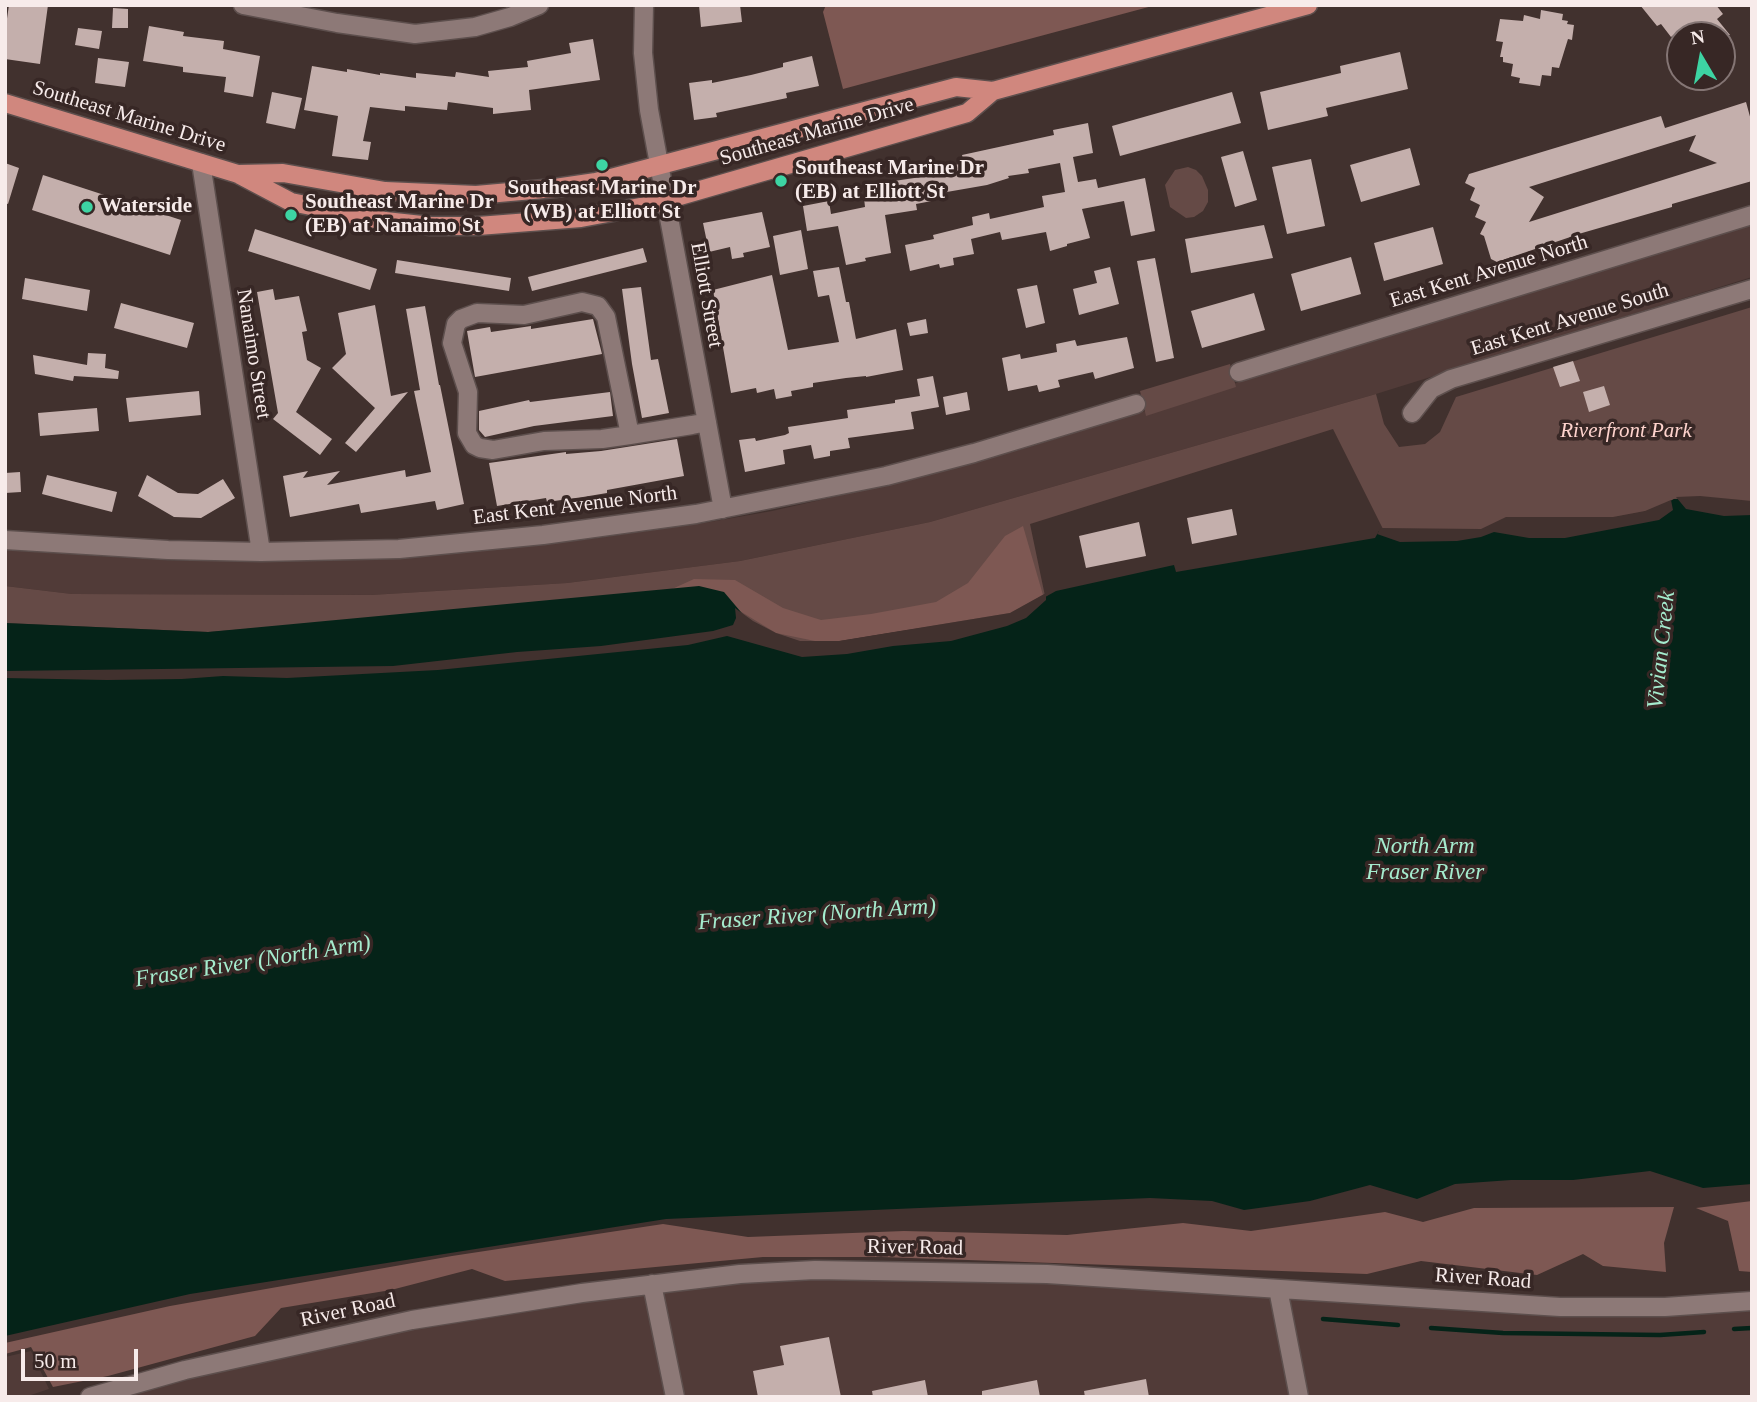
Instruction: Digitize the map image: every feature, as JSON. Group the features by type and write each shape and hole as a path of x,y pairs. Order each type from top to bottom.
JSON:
{"main road":[{"name":"Southeast Marine Drive","path":"239,174 283,173 385,191 475,195 596,182 956,87 993,92 1308,5"},
{"name":"Southeast Marine Drive","path":"5,103 239,174 291,202 385,221 431,226 531,224 581,218 666,200 967,113 993,92"}],"street":[{"path":"243,5 337,23 415,34 475,27 539,5"},
{"name":"Elliott Street","path":"644,5 645,79 723,509"},
{"name":"Nanaimo Street","path":"201,163 261,552"},
{"name":"East Kent Avenue North","path":"1239,372 1752,215"},
{"name":"East Kent Avenue South","path":"1412,413 1431,389 1451,379 1752,289"},
{"path":"630,435 606,317 598,306 582,302 524,315 477,313 468,315 456,324 452,343 468,392 466,426 469,439 474,445 493,450 544,441 602,439 630,435 707,422"},
{"name":"East Kent Avenue North","path":"5,540 168,550 261,552 399,549 543,535 723,509 917,468 1136,404"},
{"name":"River Road","path":"90,1397 185,1370 412,1320 498,1305 740,1274 816,1270 1047,1274 1560,1307 1665,1307 1752,1301"},
{"path":"652,1284 675,1397"},
{"path":"1278,1289 1299,1397"}],"shaded area":[{"path":"826,5 1156,5 843,89 823,12"},
{"path":"1752,224 1752,277 1376,394 930,522 740,561 567,583 371,595 72,594 5,586 5,550 176,561 340,560 490,550 590,539 772,511 925,476 1019,450"},
{"path":"1023,526 1043,595 1010,613 840,641 815,641 776,633 735,608 659,595 694,579 735,580 783,608 821,620 936,602 968,583 1005,536"},
{"path":"1752,1201 1752,1272 1739,1271 1728,1221 1696,1208"},
{"path":"1674,1207 1664,1243 1666,1272 1603,1266 1583,1254 1537,1275 1421,1261 1367,1274 882,1257 763,1257 505,1281 472,1269 391,1290 281,1308 255,1336 108,1376 53,1387 31,1347 5,1354 5,1343 170,1306 452,1256 663,1224 748,1237 904,1231 1067,1235 1183,1223 1251,1231 1385,1212 1423,1222 1474,1208"},
{"path":"815,1270 1560,1307 1752,1301 1752,1397 90,1397 412,1320"},
{"path":"31,1351 49,1389 25,1397 5,1397 5,1357"}],"green space":[{"path":"1188,167 1202,176 1208,190 1208,202 1203,211 1194,217 1186,218 1170,207 1165,185 1175,170"},
{"name":"Riverfront Park","path":"1752,307 1752,502 1704,498 1674,499 1654,510 1612,518 1482,532 1384,531 1333,429 1030,524 1045,596 1013,615 800,645 360,620 208,632 5,623 5,586 72,594 371,595 567,583 740,561 930,522 1376,394 1384,424 1399,447 1425,444 1440,432 1456,397"},
{"path":"1230,364 1236,387 1146,416 1140,391"}],"water":[{"name":"North Arm Fraser River","path":"1704,498 1752,502 1752,1184 1703,1188 1650,1171 1573,1180 1511,1180 1455,1184 1417,1199 1370,1185 1310,1201 1244,1210 1212,1201 1150,1198 666,1219 190,1294 5,1336 5,623 208,632 699,586 724,592 751,624 800,645 840,642 1013,615 1056,591 1174,565 1176,572 1375,538 1379,531 1482,532 1612,518 1654,510 1674,499"}],"pier":[{"path":"1700,496 1752,501 1752,515 1724,516 1686,509 1676,497"},
{"path":"1671,500 1673,510 1659,520 1565,538 1529,538 1494,532 1457,541 1400,542 1377,534 1381,528 1481,529 1506,517 1613,517 1645,511"},
{"path":"1046,593 1046,600 1026,618 1007,626 951,641 893,646 847,654 802,657 727,636 688,645 438,670 287,678 5,678 5,671 393,666 601,646 713,631 733,625 736,618 735,608 776,633 800,641 839,641 1010,613"}],"building":[{"path":"9,5 48,5 40,64 5,59"},
{"path":"699,5 740,5 742,22 701,27"},
{"path":"1640,5 1716,5 1723,14 1717,19 1719,21 1666,21 1666,30 1661,24 1657,26"},
{"path":"113,8 128,9 128,28 112,28"},
{"path":"1541,10 1563,14 1562,20 1574,25 1572,40 1568,39 1559,68 1552,67 1551,76 1542,75 1540,86 1519,83 1520,78 1511,76 1513,64 1503,62 1503,57 1500,57 1503,42 1496,41 1500,19 1523,21 1524,15 1540,19"},
{"path":"149,26 184,32 183,36 224,41 223,49 260,56 253,97 224,92 226,77 183,72 183,67 143,61"},
{"path":"78,28 102,31 99,49 75,45"},
{"path":"593,39 600,80 529,90 531,110 493,114 493,108 448,102 447,110 405,106 405,111 370,107 363,141 371,142 368,160 332,156 338,116 304,110 312,66 416,78 416,73 455,77 456,72 489,77 488,71 528,67 527,61 571,53 569,43"},
{"path":"1400,52 1408,89 1326,108 1328,116 1268,130 1260,92 1341,73 1340,66"},
{"path":"812,56 819,86 786,93 787,98 716,113 717,117 694,120 689,83 712,80 712,83 751,75"},
{"path":"98,58 129,62 125,87 95,83"},
{"path":"272,92 302,98 295,129 266,123"},
{"path":"1232,92 1241,123 1120,156 1112,126"},
{"path":"1746,102 1752,124 1752,181 1672,204 1672,207 1582,233 1497,262 1491,259 1484,236 1480,234 1486,222 1475,217 1480,205 1470,200 1475,188 1465,183 1469,174 1661,116 1665,128","holes":["1696,135 1689,151 1717,163 1529,222 1544,197 1529,187"]},
{"path":"1088,123 1093,153 1073,157 1078,182 1096,179 1098,188 1145,178 1155,231 1131,236 1124,201 1082,209 1090,238 1067,246 1050,251 1046,232 1002,240 1000,232 971,239 974,254 953,258 954,265 940,268 939,264 910,271 905,245 934,239 933,235 973,225 972,217 989,213 990,219 1044,207 1042,196 1065,192 1060,163 1028,169 1029,173 1008,176 1009,178 987,185 941,193 942,199 916,204 917,210 885,215 891,253 865,258 866,261 846,265 838,226 807,231 803,206 829,201 831,214 865,207 864,198 896,192 894,181 921,177 920,173 964,163 962,155 1054,135 1053,130"},
{"path":"1410,148 1420,185 1361,202 1350,165"},
{"path":"1243,151 1257,200 1235,207 1221,157"},
{"path":"1311,159 1325,226 1287,234 1272,167"},
{"path":"5,163 19,168 8,204 5,203"},
{"name":"Waterside","path":"43,175 181,220 170,255 32,210"},
{"path":"762,212 770,247 743,253 744,257 732,259 730,247 709,252 703,223"},
{"path":"1264,225 1273,258 1191,273 1185,239"},
{"path":"1433,227 1443,264 1384,281 1374,243"},
{"path":"255,229 377,269 370,290 248,251"},
{"path":"801,230 808,269 780,275 773,236"},
{"path":"643,248 647,262 532,291 528,277"},
{"path":"1351,257 1361,294 1301,311 1291,274"},
{"path":"1155,258 1174,358 1156,362 1137,261"},
{"path":"397,260 511,278 509,291 395,273"},
{"path":"839,267 856,339 896,329 903,370 813,383 813,387 791,391 792,396 776,399 774,389 757,393 756,388 731,393 713,290 772,275 788,350 839,342 829,295 818,297 813,271"},
{"path":"1110,267 1119,304 1079,315 1073,289 1097,283 1094,271"},
{"path":"25,278 90,290 87,311 22,299"},
{"path":"1037,285 1045,323 1026,328 1017,289"},
{"path":"641,287 651,360 658,359 669,413 642,418 622,289"},
{"path":"273,289 275,300 299,296 307,331 302,332 307,360 321,368 296,412 332,439 320,455 273,419 278,413 257,292"},
{"path":"1254,293 1265,330 1202,348 1191,311"},
{"path":"121,303 194,323 187,348 114,328"},
{"path":"375,305 391,396 408,392 356,452 345,443 375,408 332,368 346,354 338,313"},
{"path":"425,306 464,504 437,510 435,501 361,513 359,504 290,517 283,476 308,471 303,478 340,471 327,485 405,470 406,477 431,472 414,391 420,390 406,309"},
{"path":"593,319 602,354 475,377 467,331 490,327 491,332 531,326 531,329"},
{"path":"926,319 928,333 910,336 907,323"},
{"path":"1127,337 1134,368 1095,379 1093,372 1058,380 1060,387 1039,392 1037,385 1008,391 1002,358 1020,354 1021,359 1057,352 1056,344 1075,340 1077,346"},
{"path":"88,353 106,354 105,368 119,371 118,379 74,376 73,381 35,374 33,355 87,365"},
{"path":"1573,361 1580,381 1560,387 1553,367"},
{"path":"933,376 939,407 911,412 914,429 848,438 850,448 830,451 830,456 814,459 811,445 783,450 785,464 745,472 739,440 755,438 756,441 785,435 789,433 788,427 848,418 847,410 895,403 895,400 920,396 917,379"},
{"path":"1604,386 1610,405 1589,412 1583,392"},
{"path":"199,391 201,415 129,422 126,398"},
{"path":"610,392 613,416 534,426 485,437 479,430 479,411 529,400"},
{"path":"967,392 970,410 946,415 943,397"},
{"path":"97,408 99,431 40,436 38,413"},
{"path":"677,439 684,476 583,497 547,502 546,498 497,506 489,463 566,452 601,451"},
{"path":"20,472 21,492 5,493 5,473"},
{"path":"47,475 117,492 112,512 42,494"},
{"path":"147,475 178,493 198,494 223,479 235,498 201,518 174,517 138,496"},
{"path":"1232,509 1237,535 1192,544 1187,518"},
{"path":"1139,522 1146,556 1086,568 1079,536"},
{"path":"829,1337 841,1397 758,1397 753,1371 784,1365 780,1346"},
{"path":"1146,1379 1149,1397 1085,1397 1084,1391"},
{"path":"925,1380 928,1397 873,1397 872,1391"},
{"path":"1037,1380 1040,1397 982,1397 982,1391"}],"waterway":[{"path":"1323,1319 1398,1325"},
{"path":"1431,1328 1503,1333 1660,1335 1704,1332"},
{"path":"1734,1329 1752,1328"}],"place":[{"name":"Southeast Marine Dr (WB) at Elliott St","path":"602,165"},
{"name":"Southeast Marine Dr (EB) at Elliott St","path":"781,181"},
{"name":"Waterside","path":"87,207"},
{"name":"Southeast Marine Dr (EB) at Nanaimo St","path":"291,215"}],"water label":[{"name":"Vivian Creek","path":"1662,650"},
{"name":"Fraser River (North Arm)","path":"817,915"},
{"name":"Fraser River (North Arm)","path":"253,962"}]}
